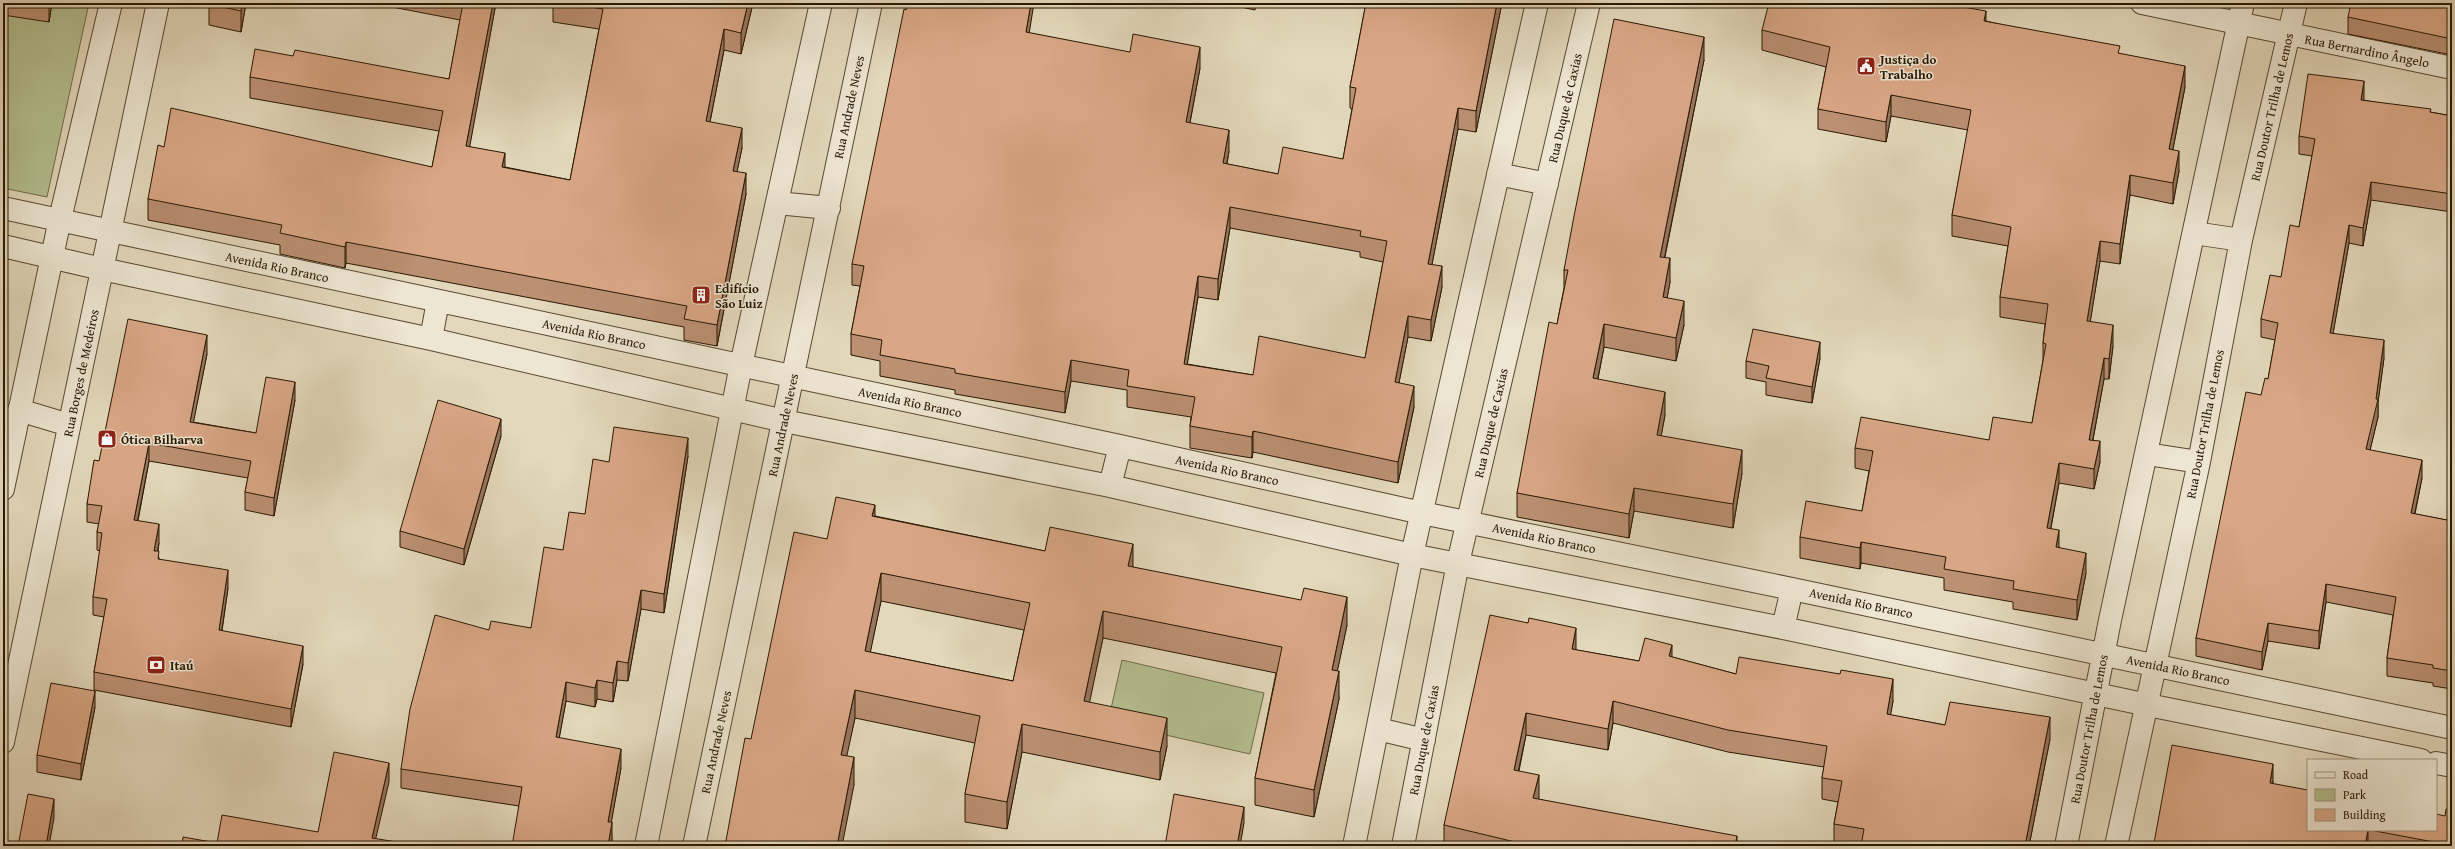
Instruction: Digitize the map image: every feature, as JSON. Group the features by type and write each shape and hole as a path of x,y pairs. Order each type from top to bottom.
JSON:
{"street":[{"path":"3,489 51,258 112,3"},
{"name":"Rua Borges de Medeiros","path":"3,742 158,3"},
{"path":"646,846 741,365 820,3"},
{"name":"Rua Andrade Neves","path":"694,846 794,378 871,3"},
{"path":"1354,846 1412,555 1537,3"},
{"name":"Rua Duque de Caxias","path":"1403,846 1458,563 1589,3"},
{"name":"Rua Bernardino Ângelo","path":"2142,3 2452,68"},
{"name":"Rua Doutor Trilha de Lemos","path":"2066,846 2097,695 2103,655 2244,3"},
{"name":"Rua Doutor Trilha de Lemos","path":"2116,846 2148,705 2155,665 2198,462 2241,240 2296,3"},
{"path":"1498,174 1547,184"},
{"path":"777,203 829,208"},
{"name":"Avenida Rio Branco","path":"3,208 741,365 794,378 1120,446 1422,513 1792,589 2452,728"},
{"path":"2194,233 2241,240"},
{"path":"3,246 51,258 431,339 784,421 1110,486 1412,555 1782,628 2097,695 2416,759"},
{"path":"431,339 438,301"},
{"path":"19,410 69,425"},
{"path":"1110,486 1120,446"},
{"path":"2147,454 2198,462"},
{"path":"1782,628 1792,589"},
{"path":"1378,729 1424,740"}],"green space":[{"path":"3,3 89,3 47,197 3,188"},
{"path":"1122,660 1264,693 1250,754 1108,722"}],"building":[{"path":"33,3 49,3 49,5"},
{"path":"209,3 242,3 241,11"},
{"path":"463,3 493,3 466,146 505,153 502,167 570,180 603,9 564,3 748,3 741,33 724,29 706,121 742,128 733,171 746,173 717,325 684,319 687,306 346,242 345,247 280,233 282,225 148,199 158,145 164,147 171,108 432,167 443,111 250,77 255,49 293,56 295,50 449,79"},
{"path":"907,3 1031,3 1026,32 1130,52 1133,34 1200,47 1186,122 1229,130 1223,163 1278,174 1283,147 1343,159 1356,88 1350,87 1366,3 1497,3 1476,111 1458,108 1428,264 1442,266 1431,320 1408,316 1395,382 1414,386 1398,462 1253,431 1252,437 1190,426 1195,397 1127,386 1129,370 1071,360 1065,392 955,373 955,369 880,355 882,340 851,334 864,266 852,264 904,9 906,10","holes":["1230,207 1361,231 1360,236 1387,241 1365,358 1259,336 1253,375 1184,364 1198,276 1218,279"]},
{"path":"1769,3 1946,3 1986,11 1984,21 2120,46 2118,53 2185,66 2169,149 2179,151 2173,183 2130,175 2120,244 2100,241 2087,321 2113,325 2109,359 2104,358 2089,440 2100,441 2094,469 2059,463 2047,528 2059,530 2056,547 2086,553 2077,600 2013,589 2014,581 1944,569 1946,557 1861,542 1860,548 1800,537 1806,501 1862,511 1873,451 1855,448 1861,417 1989,440 1993,417 2032,423 2046,344 2043,343 2048,304 2000,297 2011,227 1952,215 1971,110 1891,95 1886,122 1818,109 1830,47 1762,30"},
{"path":"2351,3 2452,3 2452,39 2348,17"},
{"path":"1614,19 1704,37 1660,257 1670,258 1663,297 1684,301 1676,338 1604,324 1593,378 1665,392 1657,435 1742,450 1733,504 1634,488 1629,514 1517,493 1549,322 1557,324 1568,270 1564,270 1574,216"},
{"path":"2308,74 2364,81 2361,100 2431,109 2430,112 2452,116 2452,194 2371,182 2363,228 2349,225 2330,333 2384,340 2376,399 2378,399 2366,449 2422,460 2411,513 2452,521 2452,671 2433,668 2433,665 2387,658 2396,597 2326,584 2319,631 2268,623 2262,652 2196,638 2246,392 2261,395 2265,378 2268,379 2278,323 2261,319 2270,275 2281,277 2290,225 2299,227 2315,139 2299,136"},
{"path":"128,319 207,335 190,422 256,433 266,377 295,382 274,498 245,492 251,461 149,443 134,520 159,524 154,551 159,551 158,559 228,570 219,630 303,646 291,709 94,672 107,599 93,597 102,533 97,532 102,506 87,504 94,460 99,461"},
{"path":"1753,329 1820,342 1812,387 1766,378 1769,366 1746,361"},
{"path":"438,400 501,419 464,549 400,531"},
{"path":"614,427 688,438 664,594 641,590 628,663 617,661 613,683 597,680 595,688 566,682 556,737 621,749 608,822 612,822 608,846 512,846 522,787 401,769 410,709 435,615 489,630 491,621 531,628 544,547 563,550 569,512 585,514 593,459 609,462"},
{"path":"836,497 875,505 872,516 1045,551 1050,527 1133,544 1128,566 1301,600 1304,588 1347,597 1332,670 1339,671 1314,790 1255,778 1282,647 1103,611 1084,701 1167,718 1160,752 1022,724 1007,802 965,794 980,716 855,690 841,755 854,757 837,846 725,846 745,738 751,739 794,532 827,539","holes":["881,573 1030,603 1013,681 865,651"]},
{"path":"1490,615 1528,623 1529,618 1576,628 1572,649 1639,661 1645,638 1672,645 1669,656 1736,674 1739,657 1840,674 1841,670 1893,679 1887,714 1945,725 1950,702 2050,717 2025,846 1861,846 1864,829 1834,824 1842,781 1822,778 1827,746 1728,730 1613,701 1608,729 1526,713 1514,770 1539,775 1533,798 1737,836 1735,846 1532,846 1444,825"},
{"path":"51,683 95,691 81,764 37,755"},
{"path":"2172,745 2273,764 2270,783 2307,790 2307,831 2368,831 2365,846 2151,846 2152,843 2154,843"},
{"path":"334,752 389,763 372,838 422,846 182,846 183,837 217,843 222,815 318,832"},
{"path":"28,794 54,799 46,846 18,846"},
{"path":"1174,794 1244,807 1237,846 1165,846"},
{"path":"2446,809 2452,810 2452,846 2439,846 2439,843 2375,831 2437,831 2437,814 2445,816"}],"place":[{"name":"Justiça do Trabalho","path":"1866,66"},
{"name":"Edifício São Luiz","path":"701,295"},
{"name":"Ótica Bilharva","path":"107,439"},
{"name":"Itaú","path":"156,665"}]}
